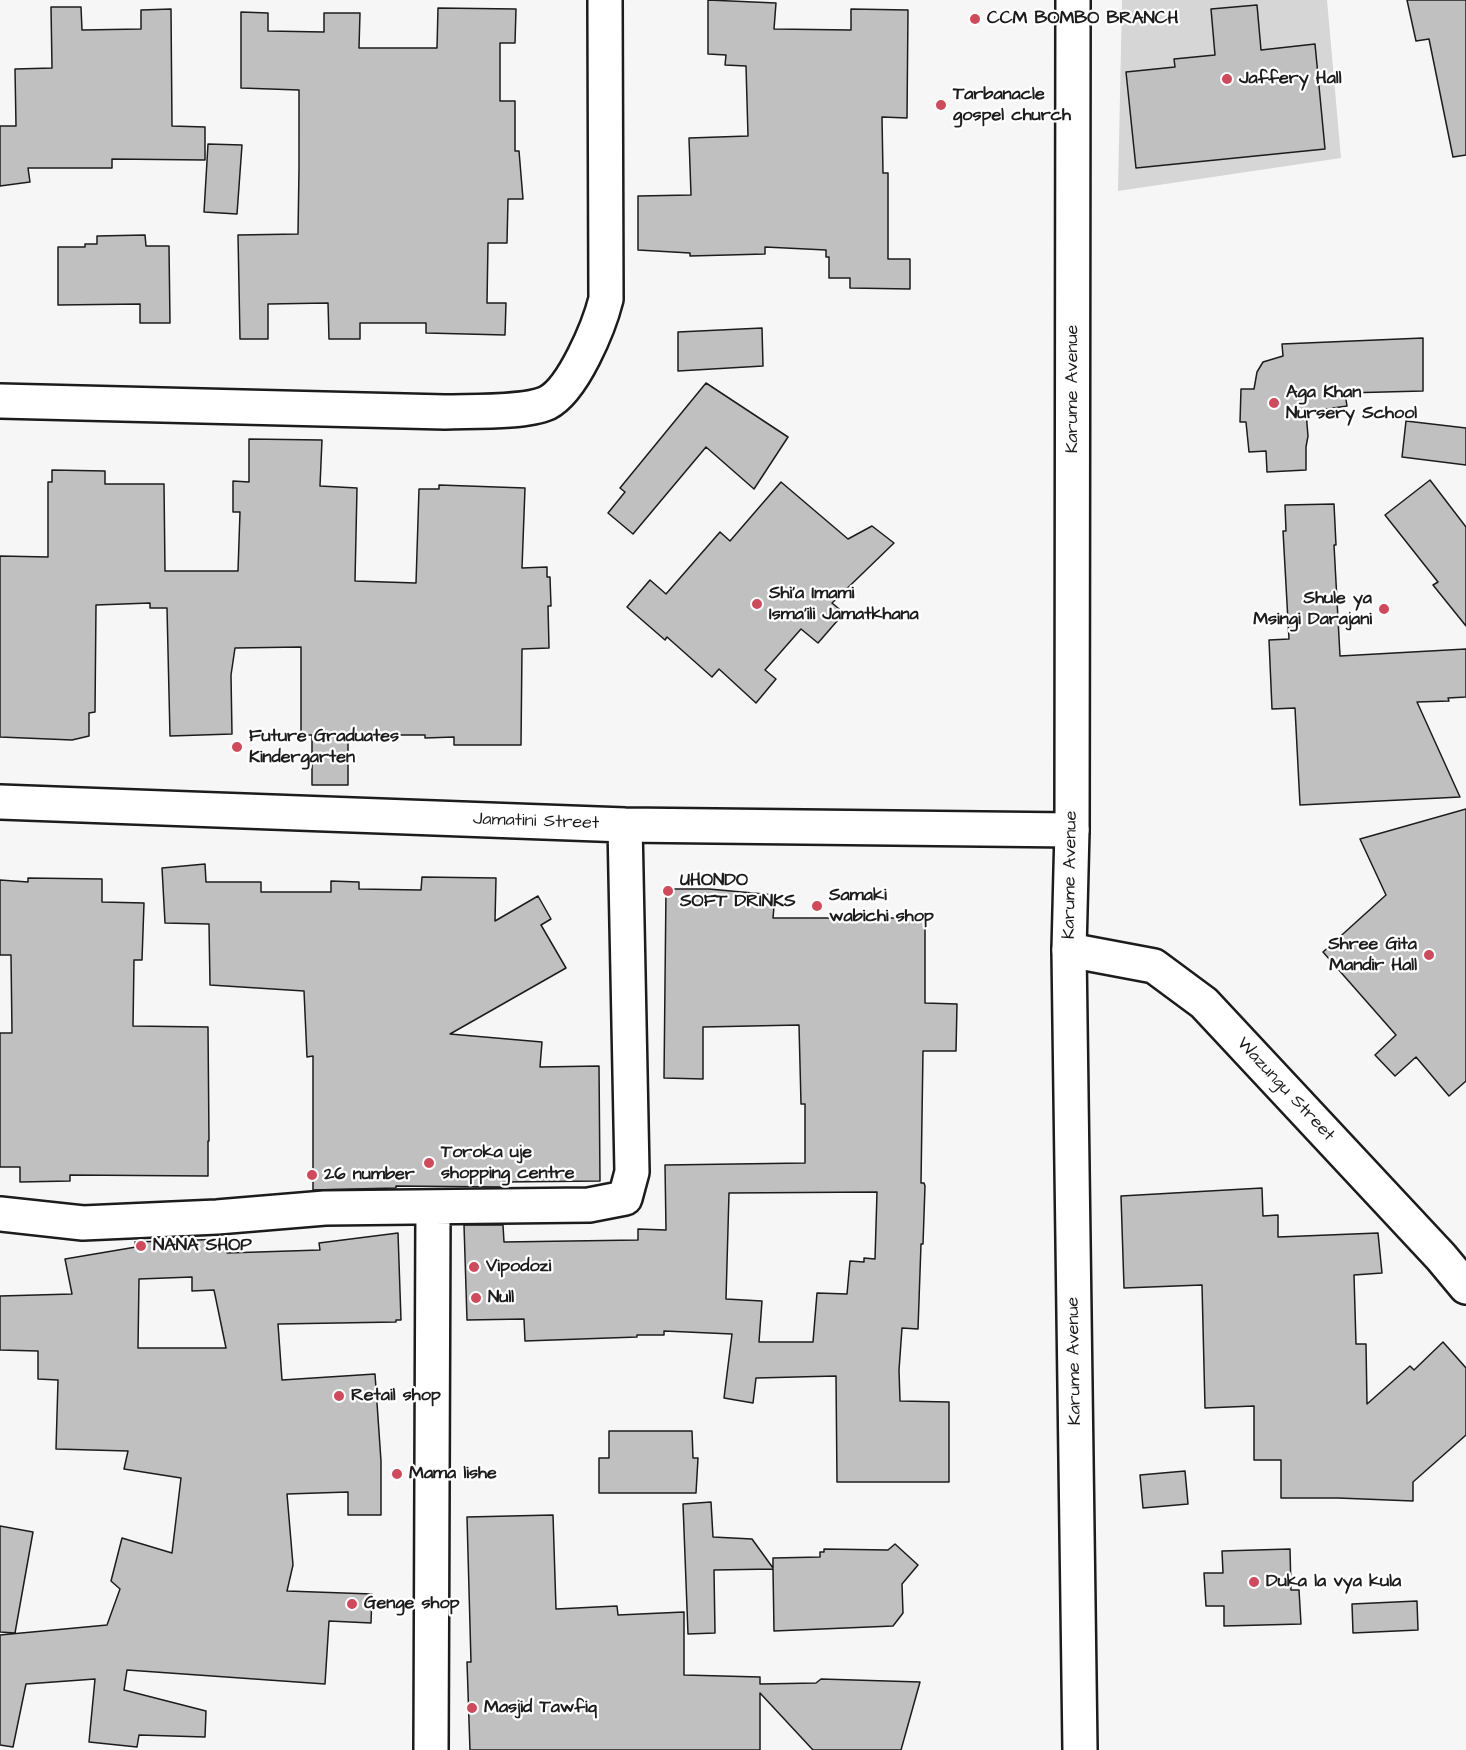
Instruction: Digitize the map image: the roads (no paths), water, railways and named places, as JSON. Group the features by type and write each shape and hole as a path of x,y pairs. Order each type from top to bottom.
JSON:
{"street":[{"path":"0,401 445,412 493,411 546,403 563,389 576,369 593,338 606,299 604,0"},
{"name":"Karume Avenue","path":"1073,0 1072,830 1069,950 1080,1750"},
{"name":"Jamatini Street","path":"0,802 625,825 1072,830"},
{"path":"0,1214 83,1222 217,1217 325,1208 589,1205 626,1198 632,1172 625,825"},
{"name":"Wazungu Street","path":"1069,950 1154,966 1204,1003 1441,1257 1466,1287"},
{"path":"431,1750 433,1208"}],"place":[{"name":"CCM BOMBO BRANCH","path":"975,19"},
{"name":"Jaffery Hall","path":"1227,79"},
{"name":"Tarbanacle gospel church","path":"941,105"},
{"name":"Aga Khan Nursery School","path":"1274,403"},
{"name":"Shi'a Imami Isma'ili Jamatkhana","path":"757,604"},
{"name":"Shule ya Msingi Darajani","path":"1384,609"},
{"name":"Future Graduates Kindergarten","path":"237,747"},
{"name":"UHONDO SOFT DRINKS","path":"668,891"},
{"name":"Samaki wabichi shop","path":"817,906"},
{"name":"Shree Gita Mandir Hall","path":"1429,955"},
{"name":"Toroka uje shopping centre","path":"429,1163"},
{"name":"26 number","path":"312,1175"},
{"name":"NANA SHOP","path":"141,1246"},
{"name":"Vipodozi","path":"474,1267"},
{"name":"Null","path":"476,1298"},
{"name":"Retail shop","path":"339,1396"},
{"name":"Mama lishe","path":"397,1474"},
{"name":"Duka la vya kula","path":"1254,1582"},
{"name":"Genge shop","path":"352,1604"},
{"name":"Masjid Tawfiq","path":"472,1708"}]}
